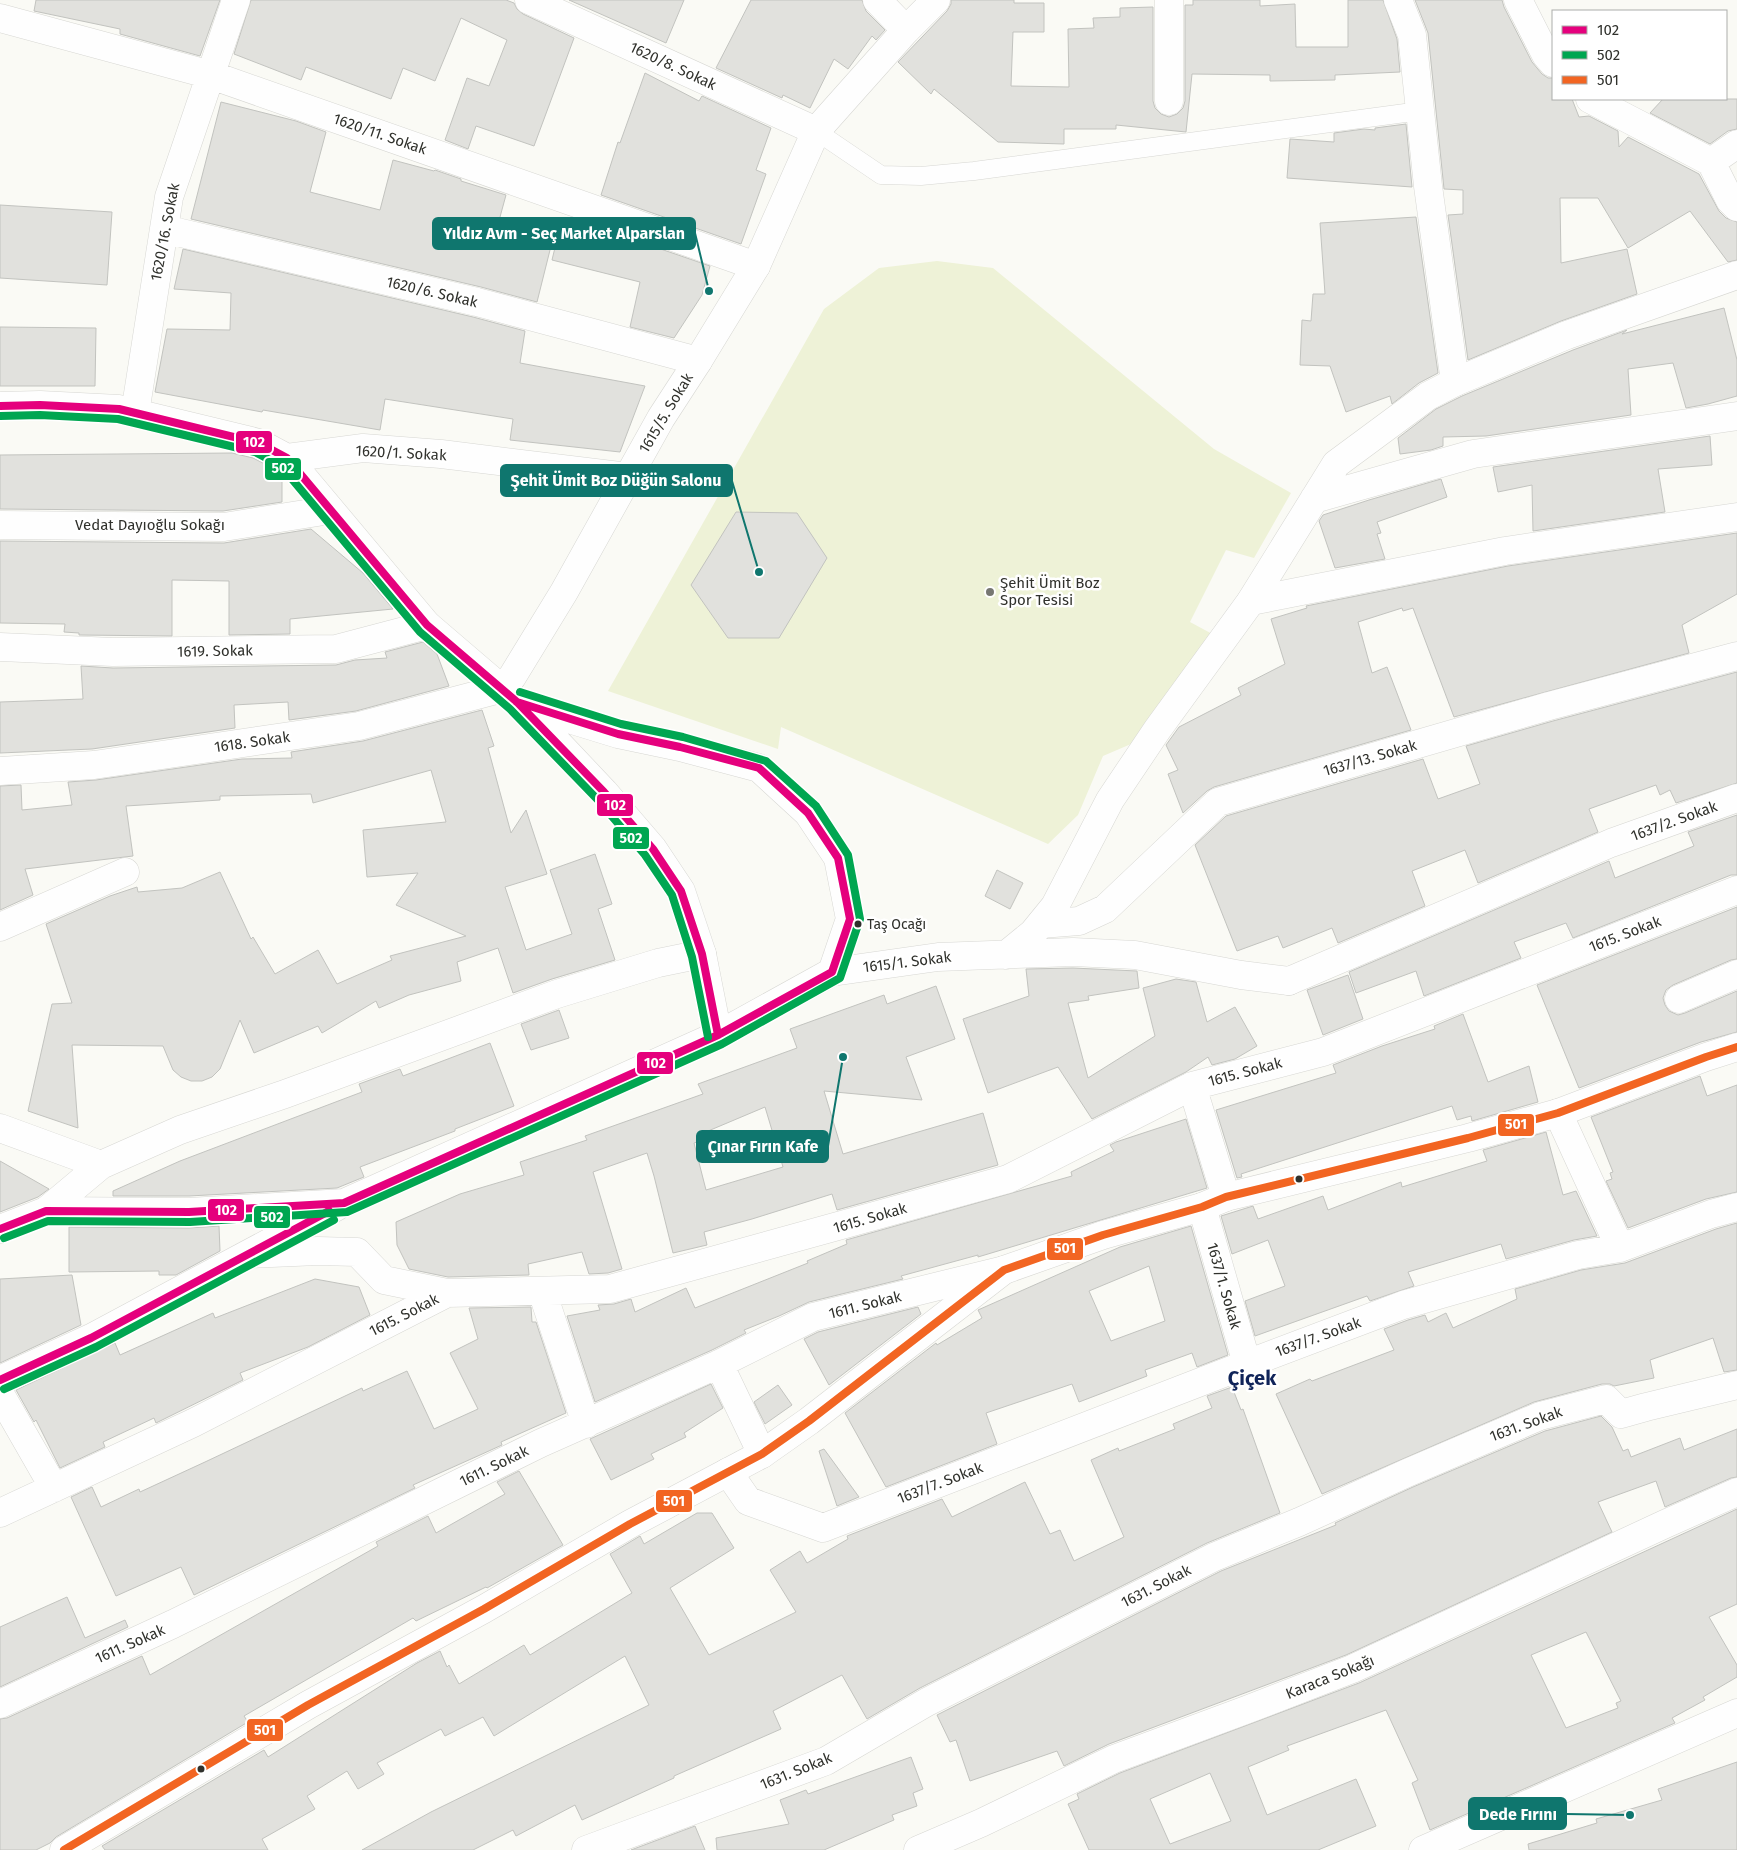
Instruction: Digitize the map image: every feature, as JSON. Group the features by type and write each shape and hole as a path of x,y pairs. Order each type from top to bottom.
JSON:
{"street":[{"name":"1620/16. Sokak","path":"135,413 169,198 236,0"},
{"name":"1620/8. Sokak","path":"529,0 816,131"},
{"path":"877,0 906,30 936,0"},
{"path":"1169,0 1169,101"},
{"path":"1398,0 1412,35 1428,186 1455,382"},
{"path":"1518,0 1546,55 1552,62"},
{"name":"1620/11. Sokak","path":"0,18 211,75 756,266"},
{"name":"1615/5. Sokak","path":"508,696 512,677 558,600 660,418 698,361 756,266 816,131 906,30"},
{"path":"1592,100 1711,162 1730,200 1737,207"},
{"path":"1711,162 1737,144"},
{"name":"1620/6. Sokak","path":"164,228 478,302 698,361"},
{"path":"1006,955 1033,933 1055,906 1110,800 1157,730 1251,602 1336,464 1428,396 1455,382 1568,335 1737,275"},
{"path":"0,406 40,405 119,409 259,443 287,458 427,625 508,696 604,792 653,849 681,891 702,954 718,1035"},
{"path":"1314,499 1473,454 1737,416"},
{"name":"1620/1. Sokak","path":"287,458 363,448 441,454 628,477"},
{"name":"Vedat Dayıoğlu Sokağı","path":"0,525 224,527 330,510"},
{"path":"1251,602 1505,550 1737,517"},
{"name":"1619. Sokak","path":"0,647 113,652 336,649 427,625"},
{"name":"1637/13. Sokak","path":"1041,924 1079,921 1105,909 1218,802 1540,709 1737,656"},
{"path":"0,1380 91,1338 344,1203 718,1035 832,972 850,920 838,858 808,813 760,768 680,747 618,734 508,696"},
{"name":"1618. Sokak","path":"0,771 94,764 359,726 508,696"},
{"name":"1637/2. Sokak","path":"1289,981 1611,843 1737,798"},
{"path":"0,927 125,872"},
{"name":"1615. Sokak","path":"0,1513 194,1423 447,1293 610,1289 1008,1179 1192,1086 1323,1052 1737,890"},
{"name":"1615/1. Sokak","path":"832,972 938,957 1073,952 1135,955 1241,975 1289,981"},
{"path":"0,1229 46,1211 100,1165 180,1130 285,1094 557,994 658,963 702,954"},
{"path":"1679,999 1737,974"},
{"path":"64,1850 308,1705 484,1609 630,1524 762,1454 809,1421 1004,1270 1103,1235 1214,1202 1558,1113 1706,1057 1737,1048"},
{"name":"1637/1. Sokak","path":"1192,1086 1247,1364"},
{"path":"1558,1113 1620,1248"},
{"path":"0,1128 100,1165"},
{"path":"46,1211 190,1212 344,1203"},
{"name":"1637/7. Sokak","path":"728,1472 748,1501 823,1528 1403,1305 1578,1255 1620,1248 1711,1214 1737,1207"},
{"path":"250,1254 318,1251 356,1252 384,1280 447,1293"},
{"name":"1611. Sokak","path":"0,1704 174,1624 541,1443 719,1364 813,1317 1004,1270"},
{"path":"542,1291 586,1424"},
{"path":"719,1364 762,1454"},
{"name":"1631. Sokak","path":"586,1850 826,1761 927,1702 1214,1557 1300,1522 1407,1473 1540,1416 1606,1399 1621,1414 1646,1406 1737,1385"},
{"path":"0,1394 54,1488"},
{"name":"Karaca Sokağı","path":"918,1850 981,1823 1114,1759 1352,1669 1737,1492"},
{"path":"1423,1850 1737,1712"}],"lane":[{"path":"816,131 881,174 920,176 974,172 1420,111"}],"green space":[{"path":"937,261 993,268 1214,449 1291,493 1254,558 1226,550 1190,622 1216,636 1131,744 1103,756 1078,815 1048,844 781,727 778,749 608,691 824,309 879,268"}],"building":[{"path":"36,0 220,0 200,56 120,34 120,29 34,11"},
{"path":"251,0 506,0 514,3 523,14 574,38 534,146 476,126 468,149 445,140 467,78 489,86 507,40 461,18 435,81 403,68 391,99 306,67 301,80 234,54"},
{"path":"569,0 684,0 666,43"},
{"path":"751,0 862,0 866,11 885,30 876,40 872,36 848,69 834,59 810,108 783,95 782,98 716,68"},
{"path":"951,0 1014,0 1014,3 1044,3 1044,32 1013,32 1011,86 1069,87 1068,29 1094,28 1093,18 1120,17 1120,8 1153,7 1153,101 1155,108 1161,114 1169,117 1177,114 1183,108 1185,101 1185,5 1193,5 1193,0 1260,0 1260,6 1295,4 1296,47 1348,47 1348,0 1383,0 1397,39 1400,72 1335,75 1335,80 1270,81 1270,75 1192,74 1186,132 1116,125 1116,129 1064,129 1064,144 998,142 934,89 931,94 898,62 947,11"},
{"path":"1415,0 1502,0 1532,62 1542,74 1552,78 1552,100 1572,100 1579,117 1589,116 1618,131 1619,147 1628,137 1699,174 1719,211 1726,218 1737,222 1737,260 1728,262 1690,211 1628,248 1598,198 1560,198 1561,263 1627,249 1637,294 1561,321 1468,360 1448,215 1463,214 1463,190 1444,189 1428,33"},
{"path":"645,73 699,101 702,96 771,128 756,170 766,174 741,244 601,195 618,142 620,143"},
{"path":"1737,99 1737,129 1728,131 1710,144 1650,113 1662,100"},
{"path":"221,102 296,121 326,132 310,192 380,210 393,160 435,170 461,179 461,181 506,195 497,228 552,242 537,302 481,287 191,219"},
{"path":"1406,124 1412,187 1287,178 1290,139 1334,142 1334,133 1364,129 1375,130 1375,128"},
{"path":"0,205 112,212 107,285 0,278"},
{"path":"1416,217 1438,373 1419,383 1392,404 1390,396 1346,412 1330,366 1300,365 1302,320 1311,321 1313,294 1325,294 1320,223"},
{"path":"561,223 589,231 591,225 710,266 702,295 674,338 630,327 640,282 552,260"},
{"path":"183,249 525,331 520,363 645,386 620,452 510,440 513,419 385,399 380,430 263,410 262,412 155,392 167,329 230,330 231,293 174,289"},
{"path":"1724,308 1737,360 1737,396 1686,408 1673,363 1628,369 1631,415 1486,436 1443,437 1443,446 1431,450 1400,454 1398,438 1436,409 1462,396 1627,330 1622,334"},
{"path":"0,327 96,328 95,386 0,386"},
{"path":"1710,436 1712,465 1658,469 1665,512 1533,531 1532,485 1498,492 1493,467"},
{"path":"232,453 253,458 277,470 282,476 282,502 223,511 0,509 0,455"},
{"path":"1441,479 1447,497 1377,522 1381,533 1377,534 1385,559 1335,568 1319,521 1323,515"},
{"path":"736,512 797,513 827,558 779,638 728,638 691,585"},
{"path":"311,529 363,573 393,609 290,619 290,634 229,635 229,581 172,580 172,636 79,635 79,633 64,632 65,624 0,623 0,541 224,543"},
{"path":"1737,533 1737,594 1682,625 1689,653 1454,717 1413,608 1403,611 1402,608 1358,622 1372,673 1387,667 1411,730 1214,787 1183,813 1168,774 1178,770 1166,745 1179,727 1241,695 1238,688 1285,664 1271,619 1307,608 1306,606 1508,566"},
{"path":"423,642 437,654 449,686 356,711 289,720 288,702 234,705 235,728 92,749 0,753 0,702 83,699 81,666 113,668 336,665 355,660 387,658 385,652"},
{"path":"1737,672 1737,783 1676,803 1670,790 1660,795 1656,785 1589,809 1598,832 1478,883 1465,850 1412,871 1425,906 1338,943 1332,928 1283,948 1278,936 1237,951 1195,845 1226,816 1423,759 1438,799 1480,784 1466,746"},
{"path":"482,710 494,746 488,748 511,833 526,810 547,874 505,887 526,950 572,934 550,870 595,854 612,904 598,909 615,960 513,993 498,948 457,962 461,981 409,995 379,1008 376,1001 322,1033 318,1026 254,1053 240,1020 220,1069 212,1077 202,1081 191,1081 181,1077 173,1070 163,1046 72,1045 78,1128 28,1111 52,1004 72,1003 46,924 110,896 137,887 138,892 182,888 220,872 251,939 253,937 275,974 318,950 337,984 392,960 390,956 466,936 396,905 418,873 367,877 363,830 446,822 431,770 313,803 311,794 220,796 220,800 126,806 133,856 25,869 33,895 0,910 0,786 21,785 22,810 72,805 68,782 96,780 242,759 292,758 291,752 363,741"},
{"path":"1737,815 1737,875 1731,875 1573,938 1566,923 1514,942 1521,958 1424,996 1416,971 1356,993 1349,972 1609,861 1615,878 1694,846 1688,832"},
{"path":"997,870 1023,883 1010,909 985,896"},
{"path":"1737,907 1737,959 1673,985 1666,990 1663,998 1669,1011 1678,1015 1737,991 1737,1032 1701,1042 1579,1088 1537,985"},
{"path":"1073,968 1137,971 1139,988 1088,996 1089,1000 1068,1003 1088,1078 1155,1036 1143,988 1176,979 1196,982 1207,1022 1235,1007 1257,1046 1235,1059 1212,1065 1208,1057 1186,1072 1092,1119 1058,1067 988,1093 963,1019 1029,996 1026,969"},
{"path":"1348,975 1363,1019 1323,1035 1307,990"},
{"path":"936,986 955,1039 906,1057 922,1100 824,1091 843,1154 983,1113 998,1165 837,1210 832,1194 704,1232 707,1245 673,1253 647,1153 593,1172 622,1269 608,1273 589,1274 582,1252 528,1264 529,1275 448,1277 409,1269 397,1245 396,1222 460,1194 524,1175 520,1162 587,1140 585,1136 703,1094 698,1084 797,1048 790,1029 884,995 887,1004","holes":["765,1107 783,1167 706,1190 694,1143 703,1140 701,1134"]},
{"path":"559,1010 569,1038 531,1050 521,1024"},
{"path":"1463,1014 1488,1082 1529,1066 1538,1102 1472,1121 1471,1116 1457,1120 1452,1106 1241,1174 1242,1177 1237,1178 1216,1110 1336,1073 1333,1065 1382,1046 1435,1029 1434,1026"},
{"path":"490,1043 514,1106 455,1129 455,1131 360,1167 364,1177 337,1188 189,1196 113,1196 113,1191 180,1161 362,1092 359,1084 400,1069 403,1076"},
{"path":"1700,1076 1707,1096 1737,1085 1737,1192 1706,1199 1628,1228 1606,1181 1612,1179 1610,1173 1613,1172 1591,1117"},
{"path":"1186,1119 1207,1188 978,1257 978,1255 901,1276 903,1279 809,1302 744,1330 746,1333 712,1350 595,1402 567,1316 600,1310 598,1305 614,1304 631,1299 635,1312 686,1288 695,1308 808,1263 807,1261 847,1244 846,1240 1072,1176 1071,1172 1114,1151 1110,1145 1116,1142"},
{"path":"1546,1132 1563,1195 1576,1191 1597,1236 1574,1240 1506,1259 1501,1244 1408,1272 1414,1286 1370,1301 1367,1296 1255,1336 1245,1301 1285,1286 1268,1240 1232,1254 1221,1216 1253,1206 1258,1219 1323,1196 1328,1210 1401,1182 1402,1187 1487,1161 1483,1150"},
{"path":"0,1161 49,1189 38,1197 0,1212"},
{"path":"1737,1223 1737,1370 1724,1372 1713,1338 1650,1360 1654,1378 1614,1386 1602,1384 1534,1402 1322,1494 1276,1394 1310,1379 1312,1381 1394,1350 1384,1329 1408,1320 1425,1315 1428,1322 1446,1313 1453,1328 1517,1299 1515,1289 1581,1270 1625,1263"},
{"path":"219,1226 220,1251 176,1275 159,1275 159,1271 69,1272 69,1227 189,1228"},
{"path":"1191,1226 1228,1355 1197,1367 1192,1353 1145,1370 1147,1376 1079,1402 1072,1384 986,1413 997,1444 886,1487 845,1413 936,1343 937,1345 982,1318 978,1310 1120,1247","holes":["1149,1266 1165,1321 1111,1341 1089,1291"]},
{"path":"72,1275 81,1325 0,1363 0,1279"},
{"path":"315,1279 359,1287 370,1315 308,1347 240,1373 243,1380 156,1423 154,1418 103,1442 105,1447 60,1468 36,1420 34,1422 16,1390 115,1343 120,1355 213,1313 215,1318"},
{"path":"531,1307 532,1322 536,1322 566,1413 501,1442 502,1445 413,1485 415,1488 194,1595 181,1567 116,1596 71,1497 92,1487 101,1507 139,1489 140,1492 362,1388 363,1391 407,1371 434,1429 478,1409 450,1353 478,1339 469,1308"},
{"path":"918,1307 921,1314 829,1385 804,1339 818,1332"},
{"path":"711,1384 723,1408 684,1433 686,1437 651,1454 654,1459 611,1480 590,1439"},
{"path":"778,1385 792,1405 765,1424 754,1402"},
{"path":"1232,1387 1241,1410 1243,1409 1280,1513 1207,1543 920,1688 867,1719 842,1675 773,1711 781,1729 674,1776 674,1778 582,1820 575,1805 516,1836 513,1830 473,1850 362,1850 431,1812 649,1705 625,1656 494,1736 483,1717 445,1736 441,1729 377,1763 384,1774 358,1789 347,1771 307,1796 315,1809 262,1839 268,1850 105,1850 102,1846 264,1750 268,1757 417,1663 440,1651 447,1667 449,1665 459,1684 524,1645 530,1655 632,1593 610,1554 640,1536 644,1544 697,1513 712,1513 734,1548 670,1588 709,1655 796,1612 770,1570 800,1551 807,1563 848,1539 847,1536 942,1499 952,1517 1025,1482 1050,1534 1060,1530 1074,1561 1124,1537 1091,1460 1118,1448 1119,1451 1175,1429 1173,1424 1212,1408 1207,1396"},
{"path":"1601,1416 1612,1427 1623,1451 1628,1449 1631,1457 1680,1438 1684,1450 1737,1429 1737,1477 1665,1507 1656,1481 1598,1502 1612,1532 1346,1655 1109,1744 1064,1766 1057,1751 970,1781 956,1740 950,1742 937,1715 1221,1571 1336,1525 1335,1523 1413,1487 1545,1431"},
{"path":"824,1449 859,1497 837,1506 819,1451"},
{"path":"519,1471 563,1545 487,1588 416,1621 413,1618 244,1716 248,1722 56,1837 50,1843 36,1850 0,1850 0,1719 7,1718 142,1656 150,1675 378,1546 376,1542 428,1516 436,1533 505,1494 497,1482"},
{"path":"1737,1509 1737,1604 1709,1617 1737,1665 1737,1677 1703,1697 1705,1700 1672,1718 1675,1723 1430,1830 1412,1783 1418,1780 1386,1710 1287,1746 1289,1750 1248,1767 1267,1815 1356,1779 1376,1826 1318,1850 1089,1850 1068,1804 1079,1799 1077,1794 1120,1773 1359,1683","holes":["1586,1632 1621,1701 1616,1703 1618,1708 1566,1728 1531,1655","1210,1773 1231,1821 1170,1844 1150,1799"]},
{"path":"67,1597 85,1638 125,1620 128,1627 0,1687 0,1627"},
{"path":"911,1757 923,1789 913,1793 917,1806 892,1815 894,1820 824,1850 717,1850 716,1838 789,1824 780,1800 806,1790 808,1794"},
{"path":"1737,1762 1737,1850 1529,1850 1528,1844 1597,1823 1596,1819 1662,1800 1658,1789"},
{"path":"695,1826 705,1850 631,1850"}],"transit line":[{"name":"102","path":"0,406 40,405 119,409 259,443 287,458 427,625 517,702 604,792 653,849 681,891 702,954 718,1035"},
{"name":"502","path":"0,416 40,415 118,419 255,452 281,466 420,632 510,709 597,799 645,855 672,895 692,957 708,1037"},
{"name":"502","path":"4,1238 48,1221 190,1222 347,1212 722,1044 840,978 860,919 848,855 816,806 766,761 683,737 621,724 520,692"},
{"name":"102","path":"0,1229 46,1211 189,1212 344,1203 718,1035 832,972 850,919 838,858 808,813 759,768 680,747 618,734 517,702"},
{"name":"501","path":"64,1850 308,1705 484,1609 630,1524 762,1454 809,1421 1004,1270 1103,1235 1202,1207 1226,1197 1468,1138 1558,1113 1737,1047"},
{"name":"102","path":"0,1380 91,1338 329,1211"},
{"name":"502","path":"4,1389 96,1347 334,1220"}],"place":[{"name":"Yıldız Avm - Seç Market Alparslan","path":"709,291"},
{"name":"Şehit Ümit Boz Düğün Salonu","path":"759,572"},
{"name":"Şehit Ümit Boz Spor Tesisi","path":"990,592"},
{"name":"Taş Ocağı","path":"858,924"},
{"name":"Çınar Fırın Kafe","path":"843,1057"},
{"name":"Dede Fırını","path":"1630,1815"}],"district":[{"name":"Çiçek","path":"1252,1378"}]}
